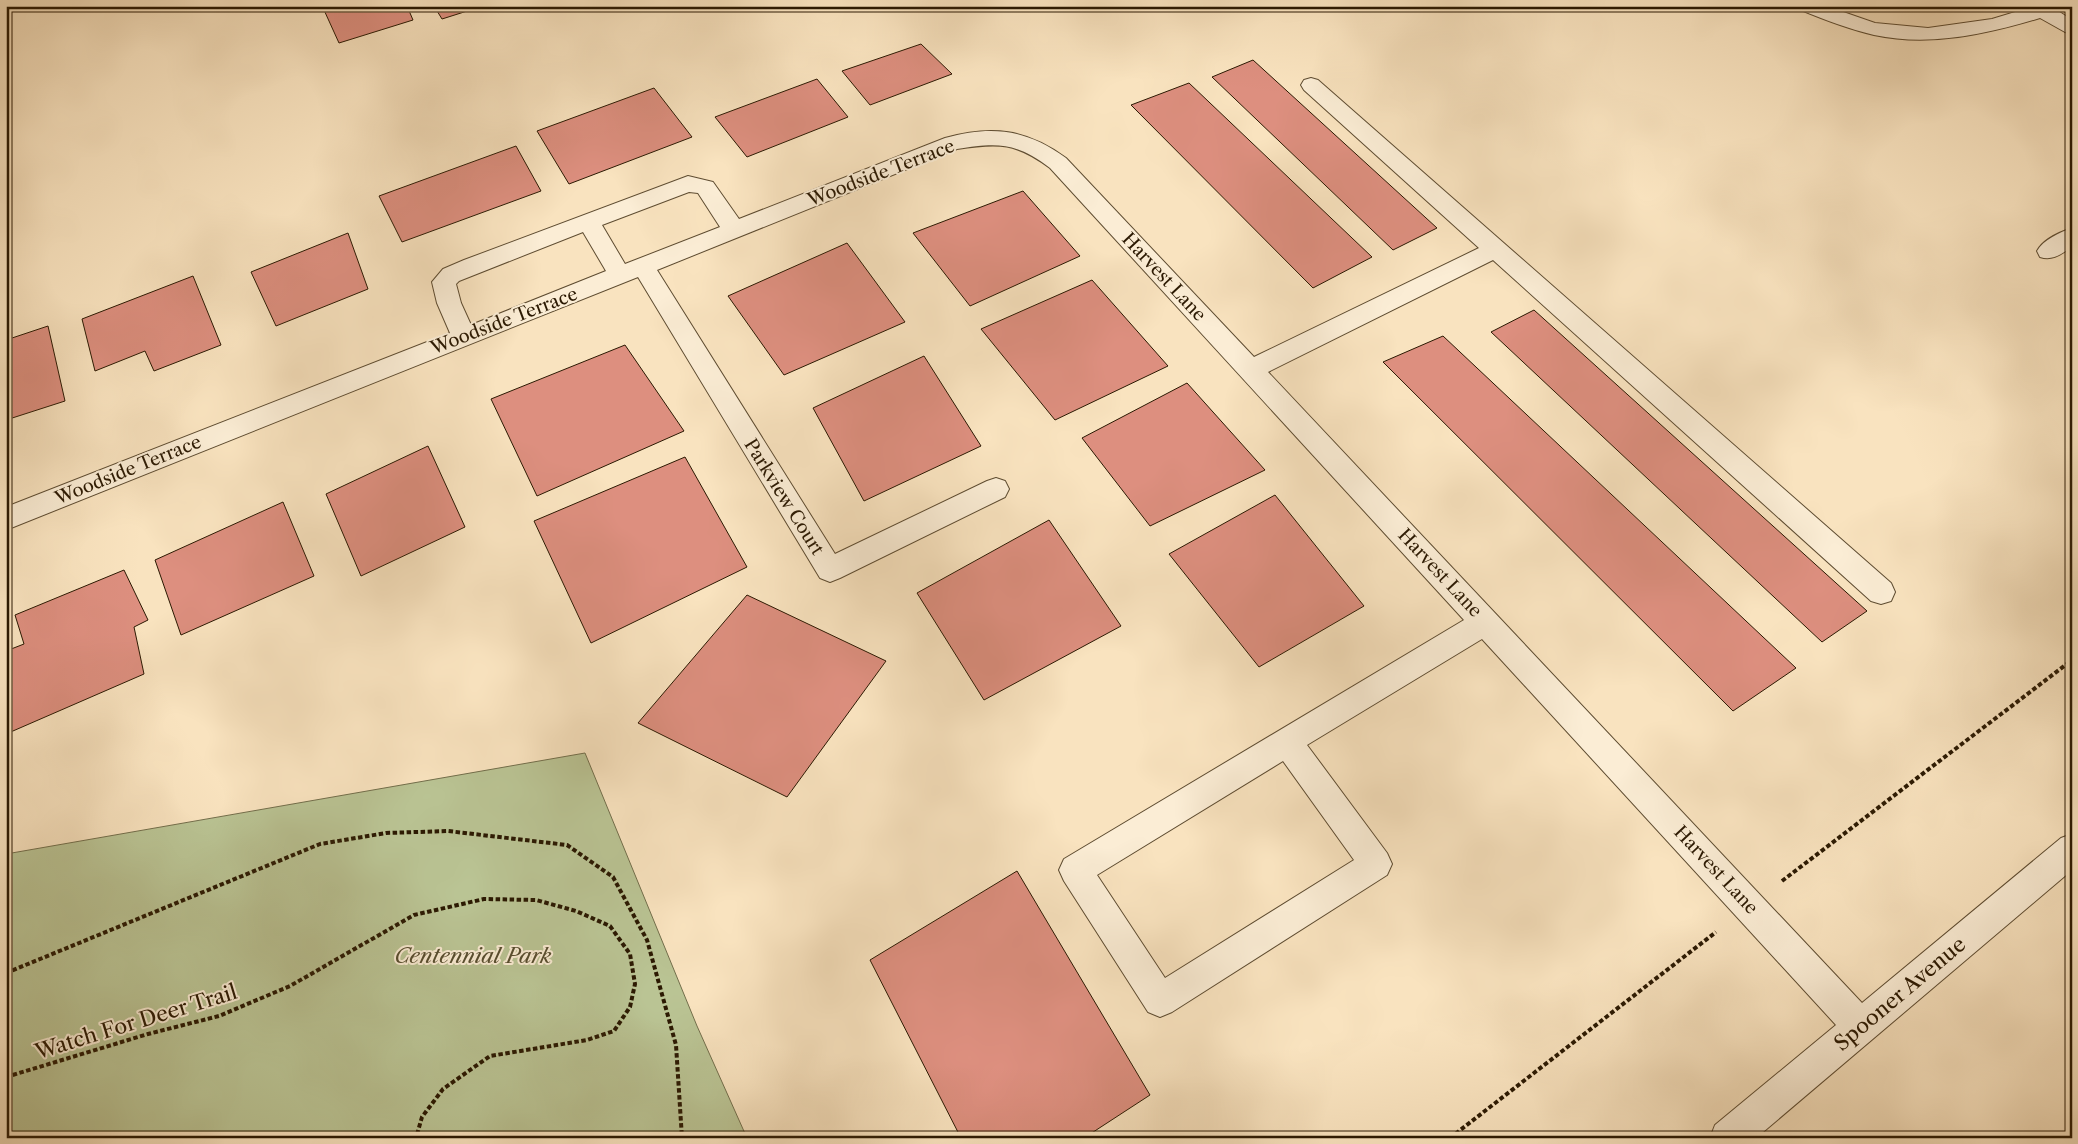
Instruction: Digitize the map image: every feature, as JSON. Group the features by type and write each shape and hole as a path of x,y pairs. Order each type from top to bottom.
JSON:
{"street":[{"path":"1808,6 1845,22 1906,34 1950,32 1999,23 2048,8 2072,28"},
{"path":"1311,85 1881,592"},
{"name":"Woodside Terrace","path":"6,519 953,143 980,138 1006,139"},
{"name":"Harvest Lane","path":"1006,139 1034,146 1058,163 1861,1027"},
{"path":"464,336 449,303 444,286 447,278 588,221 683,185 695,184 704,187 734,230"},
{"path":"588,221 631,271"},
{"path":"2048,251 2072,236"},
{"path":"1250,370 1496,249"},
{"name":"Parkview Court","path":"631,271 830,570 996,489"},
{"path":"1287,742 1376,864 1160,1000 1075,870 1485,622"},
{"name":"Spooner Avenue","path":"1728,1138 2072,849"}],"path":[{"path":"6,973 320,844 386,833 448,831 567,845 613,877 647,940 676,1044 682,1138"},
{"name":"Watch For Deer Trail","path":"6,1077 148,1034 219,1016 290,986 414,915 484,899 536,900 576,911 610,926 630,954 635,984 630,1007 614,1031 587,1040 490,1056 443,1089 422,1116 416,1138"}],"green space":[{"name":"Centennial Park","path":"585,753 697,1026 747,1138 6,1138 6,854"}],"building":[{"path":"338,6 407,6 413,20 339,43 324,10"},
{"path":"434,6 483,6 442,19"},
{"path":"921,44 952,74 870,105 842,71"},
{"path":"1253,60 1437,228 1393,250 1212,77"},
{"path":"817,79 848,117 747,157 715,117"},
{"path":"1189,83 1372,257 1313,288 1131,105"},
{"path":"654,88 692,137 569,184 537,131"},
{"path":"516,146 541,191 402,242 379,196"},
{"path":"1023,191 1080,256 970,306 913,233"},
{"path":"348,233 368,289 276,326 251,272"},
{"path":"847,243 905,322 784,375 728,296"},
{"path":"193,276 221,345 154,371 145,351 95,371 82,319"},
{"path":"1092,280 1168,366 1055,420 981,329"},
{"path":"1534,310 1867,611 1822,642 1491,332"},
{"path":"48,326 65,401 6,420 6,340"},
{"path":"1443,336 1796,668 1733,711 1383,362"},
{"path":"625,345 684,431 537,496 491,399"},
{"path":"924,356 981,446 864,501 813,408"},
{"path":"1187,383 1265,470 1150,526 1082,438"},
{"path":"428,446 465,527 361,576 326,494"},
{"path":"685,457 747,567 591,643 534,521"},
{"path":"1275,495 1364,606 1259,667 1169,554"},
{"path":"283,502 314,576 181,635 155,560"},
{"path":"1049,520 1121,626 984,700 917,593"},
{"path":"124,570 148,620 134,627 144,674 6,734 6,651 24,644 15,615"},
{"path":"747,595 886,661 787,797 638,723"},
{"path":"1017,871 1150,1095 1084,1138 961,1138 870,960"}]}
